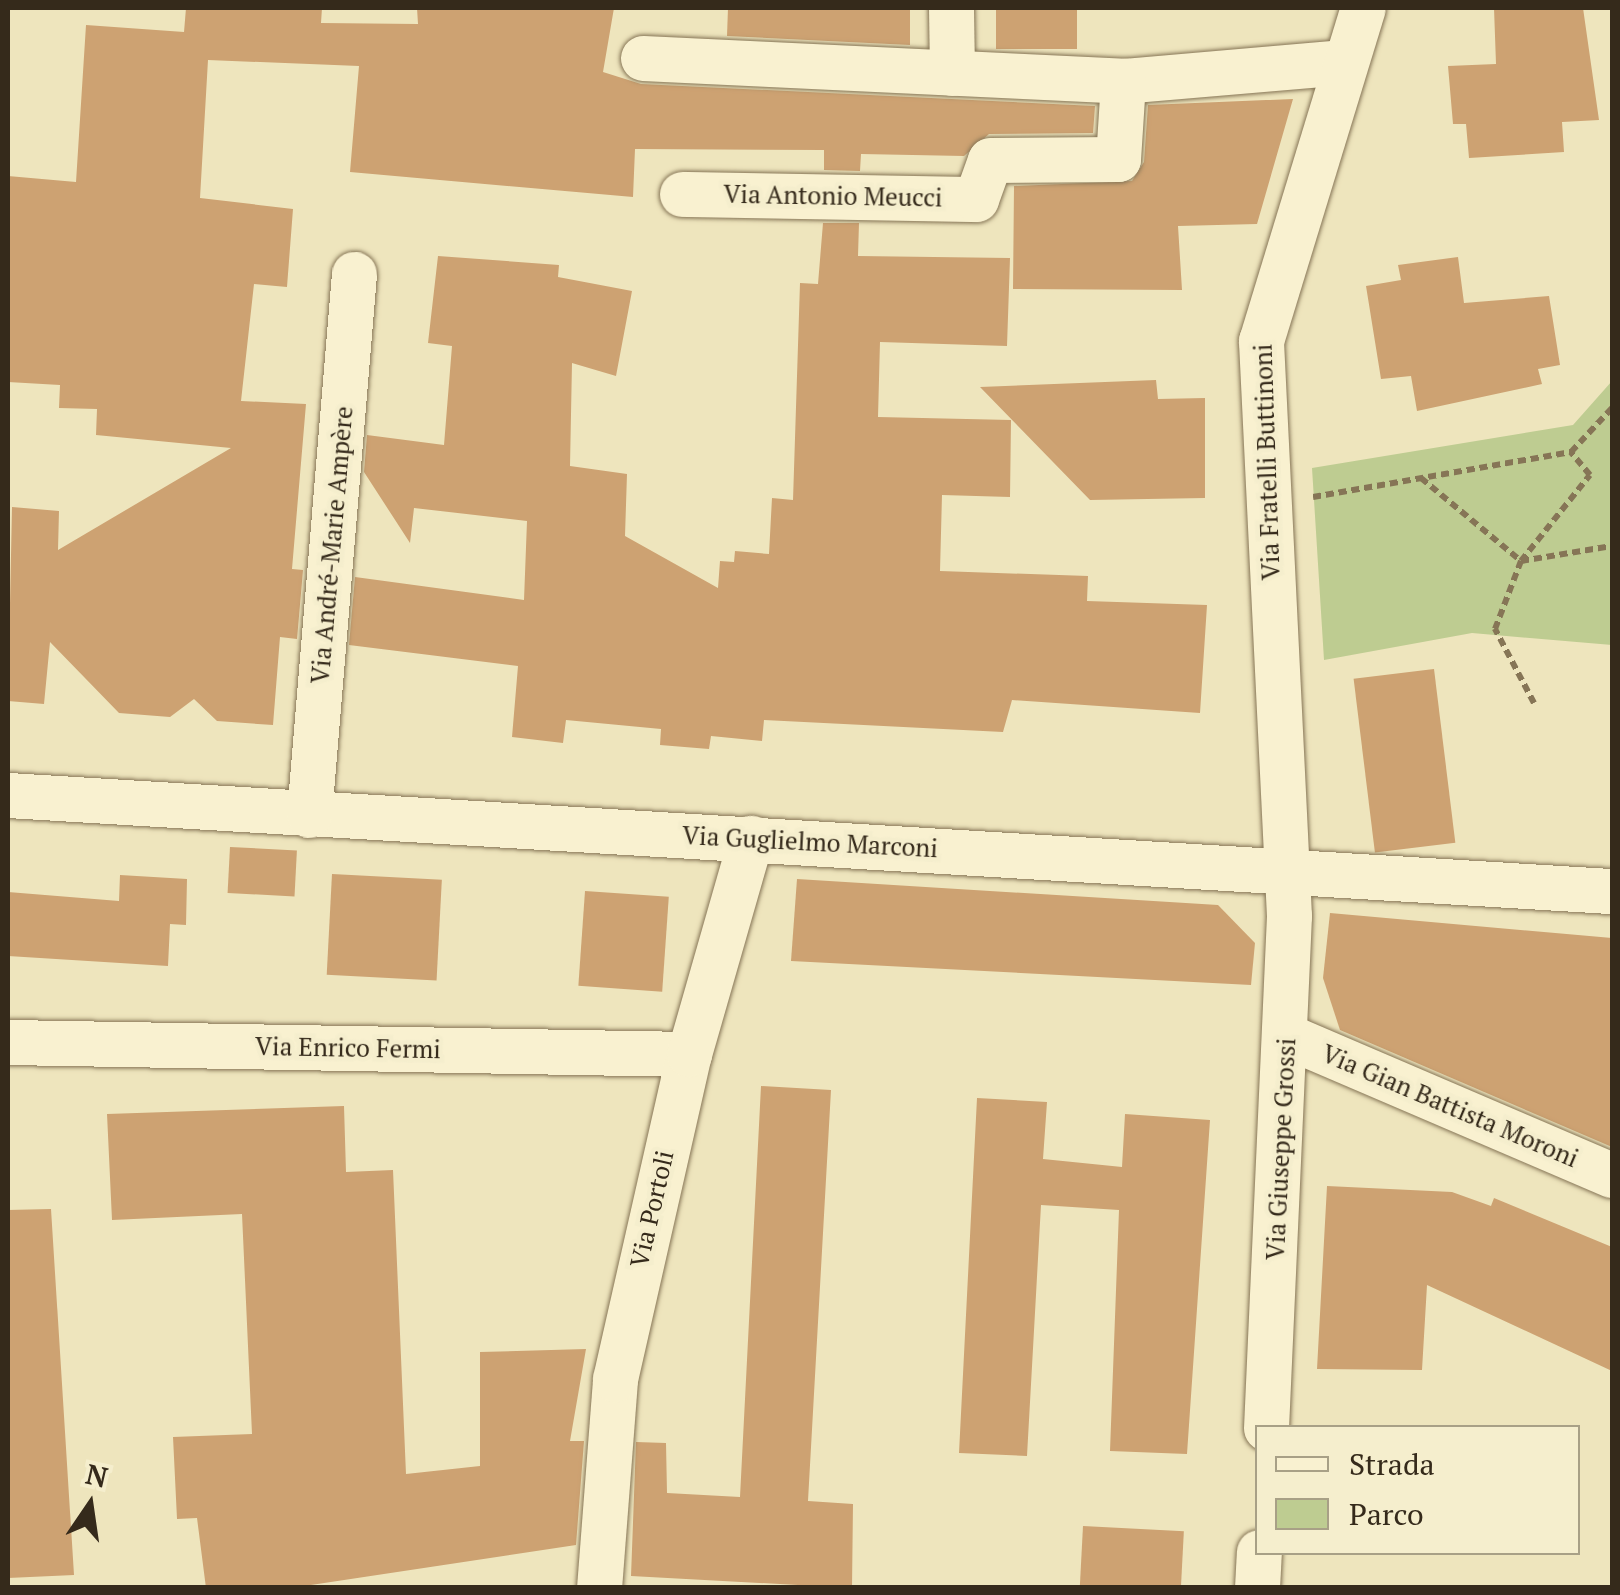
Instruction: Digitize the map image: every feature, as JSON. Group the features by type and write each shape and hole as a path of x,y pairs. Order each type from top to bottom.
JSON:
{"street":[{"path":"951,8 952,73"},
{"name":"Via Fratelli Buttinoni","path":"1284,871 1261,341 1363,8"},
{"path":"643,58 1123,81 1344,62"},
{"name":"Via Antonio Meucci","path":"682,194 976,199 990,160 1118,160 1123,81"},
{"name":"Via André-Marie Ampère","path":"310,815 354,274"},
{"name":"Via Guglielmo Marconi","path":"8,795 1612,891"},
{"name":"Via Portoli","path":"599,1588 615,1379 689,1054 751,838"},
{"name":"Via Giuseppe Grossi","path":"1266,1425 1287,1036 1284,871"},
{"name":"Via Gian Battista Moroni","path":"1287,1036 1612,1175"},
{"name":"Via Enrico Fermi","path":"8,1042 689,1054"},
{"path":"1258,1588 1259,1555"}],"path":[{"path":"1268,506 1571,452 1612,408"},
{"path":"1534,702 1495,629 1521,561 1590,474 1571,452"},
{"path":"1420,478 1521,561 1612,546"}],"green space":[{"path":"1612,381 1612,645 1472,633 1324,660 1312,468 1573,425"}],"building":[{"path":"186,8 322,8 321,23 418,24 417,8 614,8 603,72 641,84 1095,106 1093,133 989,134 964,156 861,154 860,171 824,170 824,150 635,149 633,197 350,172 359,66 208,60 200,198 293,209 287,287 254,284 241,401 306,404 292,569 303,570 297,639 280,637 273,725 217,721 194,699 170,717 119,713 50,642 44,704 8,701 12,507 59,511 58,550 231,448 96,435 97,409 59,408 60,385 8,382 8,176 76,182 86,25 184,32"},
{"path":"728,8 910,8 910,45 727,36"},
{"path":"996,8 1077,8 1077,49 996,49"},
{"path":"1494,8 1583,8 1599,120 1562,122 1564,152 1469,158 1466,124 1453,124 1448,66 1496,64"},
{"path":"1293,99 1257,224 1178,226 1182,290 1013,289 1014,186 1132,181 1144,162 1148,105"},
{"path":"823,223 859,223 858,256 1010,258 1007,346 880,342 878,417 1011,420 1010,497 942,495 940,571 1088,576 1087,601 1207,605 1200,713 1012,700 1003,732 764,720 762,741 711,736 709,749 660,745 661,729 566,720 563,743 512,737 518,666 349,645 355,577 524,600 527,521 414,508 410,543 364,472 367,435 444,445 452,346 428,343 438,256 559,265 558,277 632,291 616,376 572,363 570,466 627,474 625,536 718,588 720,561 734,562 735,551 769,554 772,498 793,500 800,283 818,284"},
{"path":"1458,257 1464,303 1549,296 1560,365 1538,369 1542,384 1417,411 1411,376 1381,379 1366,286 1401,280 1398,265"},
{"path":"1156,380 1158,399 1205,398 1205,498 1090,500 980,387"},
{"path":"1434,669 1455,843 1375,853 1354,679"},
{"path":"230,847 297,851 295,896 228,893"},
{"path":"332,874 442,880 437,981 327,975"},
{"path":"120,875 187,879 186,925 170,924 168,966 8,956 8,892 119,901"},
{"path":"797,879 1218,905 1255,943 1251,985 791,961"},
{"path":"585,891 669,897 662,992 578,986"},
{"path":"1330,913 1612,938 1612,1147 1340,1030 1323,978"},
{"path":"761,1086 831,1090 808,1501 853,1504 852,1588 631,1576 636,1442 666,1443 667,1493 740,1497"},
{"path":"977,1098 1047,1102 1043,1159 1122,1167 1125,1114 1210,1120 1187,1454 1110,1451 1119,1210 1041,1205 1027,1456 959,1453"},
{"path":"344,1106 346,1172 393,1170 406,1474 480,1466 480,1352 586,1349 570,1441 584,1441 576,1545 291,1588 206,1588 197,1518 177,1519 173,1437 252,1434 242,1214 112,1220 107,1114"},
{"path":"1327,1186 1452,1192 1491,1206 1494,1198 1612,1247 1612,1371 1427,1285 1422,1370 1317,1369"},
{"path":"51,1209 74,1575 8,1578 8,1210"},
{"path":"1083,1526 1184,1531 1181,1588 1080,1588"}]}
